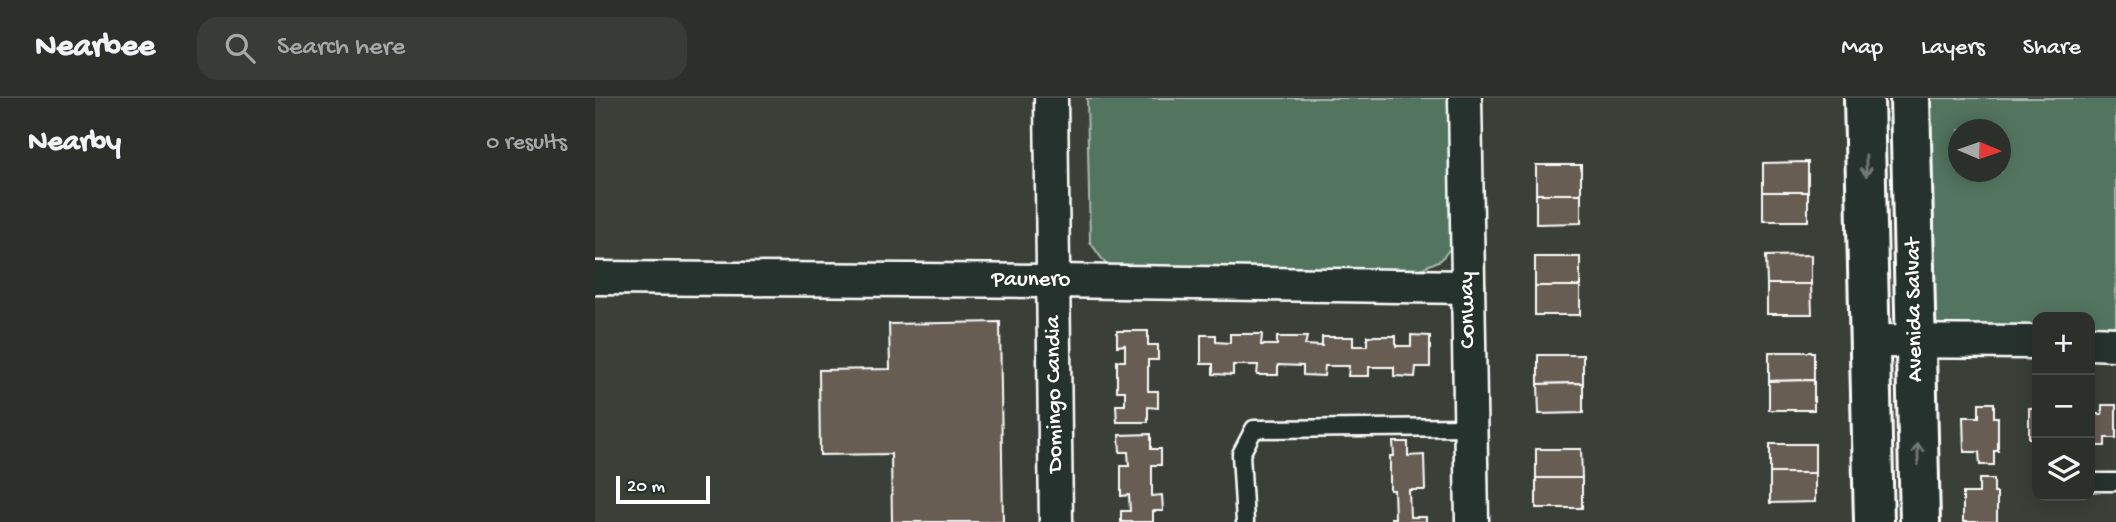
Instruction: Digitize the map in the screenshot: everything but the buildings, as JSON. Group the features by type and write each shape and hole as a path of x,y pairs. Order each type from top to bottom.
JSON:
{"street":[{"name":"Domingo Candia","path":"1051,98 1056,522"},
{"name":"Conway","path":"1465,98 1472,522"},
{"name":"Avenida Salvat","path":"1864,98 1874,522"},
{"name":"Avenida Salvat","path":"1910,98 1920,522"},
{"name":"Paunero","path":"595,278 1468,287"},
{"path":"1870,341 2032,342"},
{"path":"2095,343 2116,344"}],"lane":[{"path":"1245,522 1241,454 1254,429 1470,427"},
{"path":"2095,482 2116,482"}],"green space":[{"path":"1087,98 1455,98 1455,242 1441,260 1418,270 1110,270 1090,242"},
{"path":"1910,98 2116,98 2116,344 2095,343 2095,312 2032,312 2032,342 1916,340"}]}
